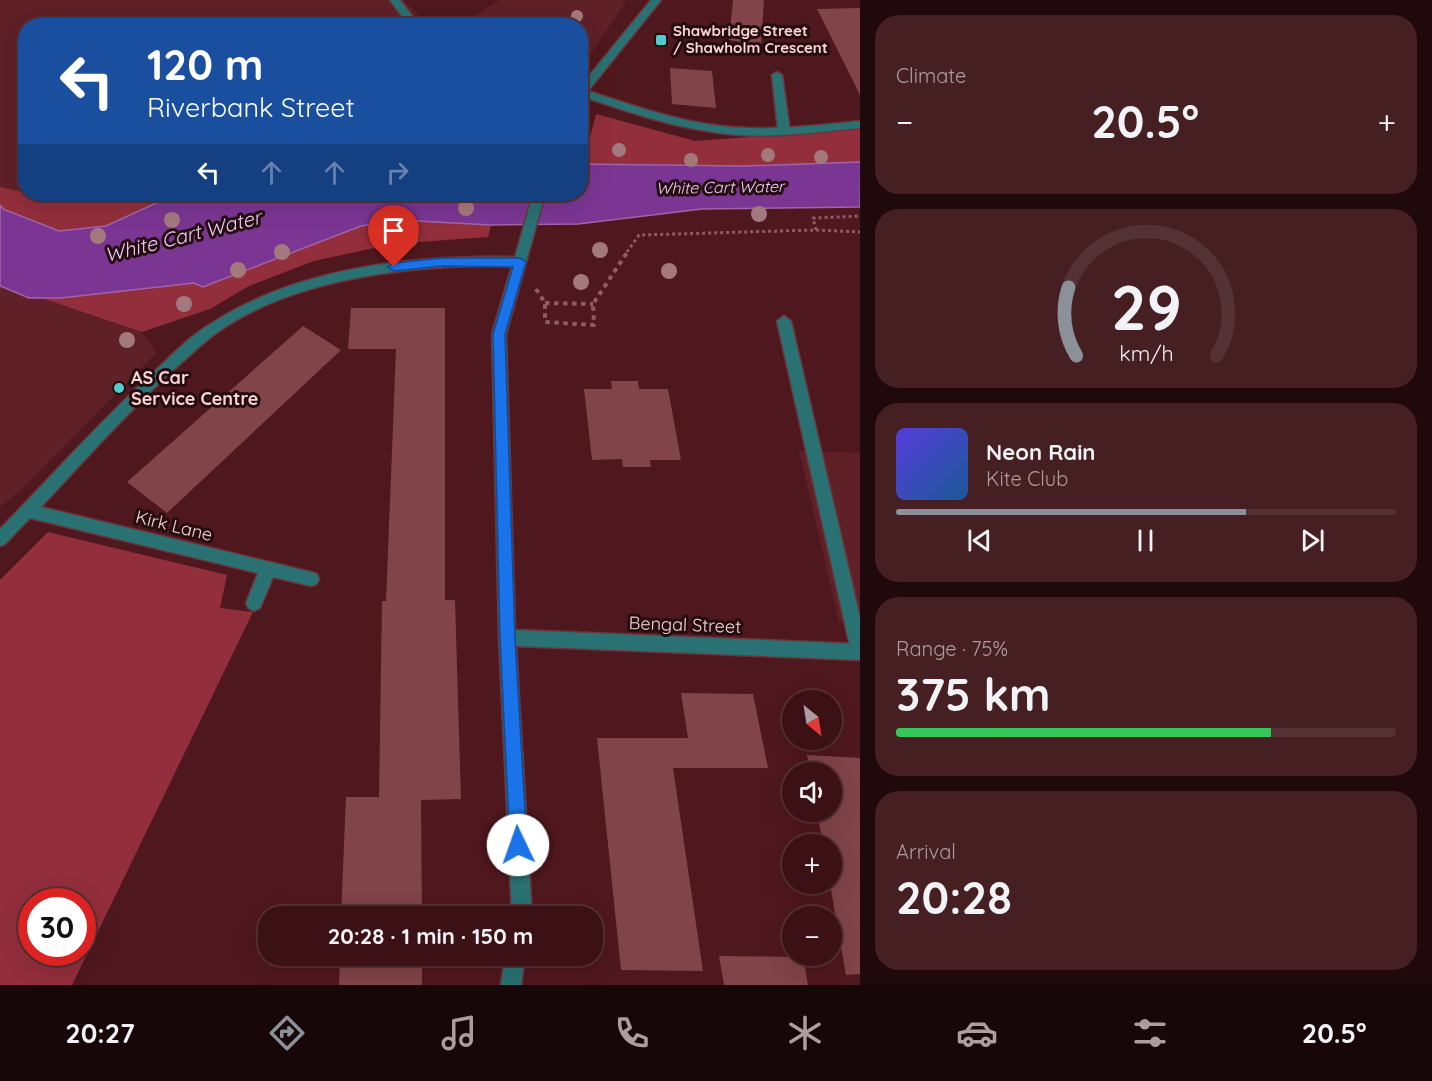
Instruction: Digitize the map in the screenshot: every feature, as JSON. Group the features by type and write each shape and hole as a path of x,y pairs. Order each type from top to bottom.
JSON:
{"street":[{"path":"395,0 409,18"},
{"path":"588,85 656,0"},
{"path":"777,75 784,131"},
{"path":"588,96 685,123 735,132 784,131 860,124"},
{"path":"521,906 507,638 499,334 537,201"},
{"path":"0,539 146,386 223,321 263,302 305,287 394,267 452,262 520,262"},
{"path":"784,321 860,652"},
{"name":"Kirk Lane","path":"28,511 311,579"},
{"path":"254,603 268,569"},
{"name":"Bengal Street","path":"507,638 860,652"},
{"path":"511,985 514,966"}],"path":[{"path":"816,230 813,218 860,216"},
{"path":"520,262 545,303 545,322 594,325 593,304 639,235 816,230 860,232"},
{"path":"545,303 593,304"}],"shaded area":[{"path":"0,0 403,0 422,18 18,18 18,191 0,187"},
{"path":"500,0 626,1 588,58 588,18 471,18"},
{"path":"596,114 695,141 860,129 860,162 744,166 588,164 588,145"},
{"path":"0,187 18,191 18,201 497,201 488,237 392,244 314,261 249,286 210,309 142,332 0,284"},
{"path":"0,284 142,332 156,353 21,490 0,507"},
{"path":"799,450 860,453 860,622 839,622"},
{"path":"48,532 227,575 220,608 253,612 96,936 96,888 18,888 18,966 81,966 72,985 0,985 0,580"}],"water":[{"name":"White Cart Water","path":"860,162 860,207 702,209 578,224 491,225 399,220 361,226 203,287 194,283 61,298 29,298 0,286 0,205 3,209 59,231 106,226 161,201 588,201 588,164 744,166"}],"building":[{"path":"733,0 764,0 761,45 729,40"},
{"path":"860,8 860,95 817,9"},
{"path":"670,68 712,71 716,108 672,104"},
{"path":"351,308 445,308 445,600 455,600 461,799 421,800 422,906 341,906 346,797 379,797 382,601 386,601 396,349 348,349"},
{"path":"303,326 341,350 167,513 127,482"},
{"path":"611,381 638,381 639,389 668,389 681,460 650,460 651,467 623,467 622,459 592,460 584,389 612,389"},
{"path":"681,693 753,694 768,768 673,768 703,971 621,970 597,738 688,738"},
{"path":"807,755 860,758 860,974 846,975 842,952 842,906 834,906 832,894 842,894 842,834 821,834 819,822 842,822 842,762 808,762"},
{"path":"719,956 782,957 782,966 805,966 808,985 724,985"},
{"path":"340,966 422,966 422,985 339,985"}],"place":[{"name":"Shawbridge Street / Shawholm Crescent","path":"661,40"},
{"name":"AS Car Service Centre","path":"119,388"}],"route":[{"path":"394,267 442,262 520,262 499,334 507,638 518,845"}]}
